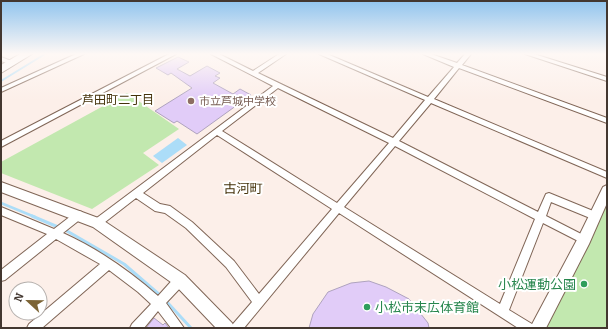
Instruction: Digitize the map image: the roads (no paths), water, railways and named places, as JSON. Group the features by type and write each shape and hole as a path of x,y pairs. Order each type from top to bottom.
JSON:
{"street":[{"path":"1,90 46,69"},
{"path":"1,144 144,69"},
{"path":"246,69 394,142 584,240"},
{"path":"254,73 260,69"},
{"path":"359,69 607,175"},
{"path":"237,328 455,69"},
{"path":"467,69 607,121"},
{"path":"577,69 607,79"},
{"path":"97,223 278,85"},
{"path":"218,132 528,328"},
{"path":"1,187 97,223 180,280 227,328"},
{"path":"538,328 584,240 607,190"},
{"path":"136,193 158,208 167,209 189,225 230,264 259,302"},
{"path":"503,311 549,197 595,216"},
{"path":"1,211 81,246 108,264 159,304 178,328"},
{"path":"1,276 79,215"},
{"path":"33,328 108,264"},
{"path":"136,328 180,280"}],"water":[{"path":"178,138 187,145 162,163 153,156"}],"waterway":[{"path":"1,81 20,69"},
{"path":"1,203 35,217"},
{"path":"32,216 58,227"},
{"path":"67,231 124,264 161,296"},
{"path":"167,302 191,328"}],"place":[{"name":"市立芦城中学校","path":"191,101"},
{"name":"小松運動公園","path":"584,284"},
{"name":"小松市末広体育館","path":"367,307"}],"district":[{"name":"芦田町二丁目","path":"118,100"},
{"name":"古河町","path":"243,188"}]}
